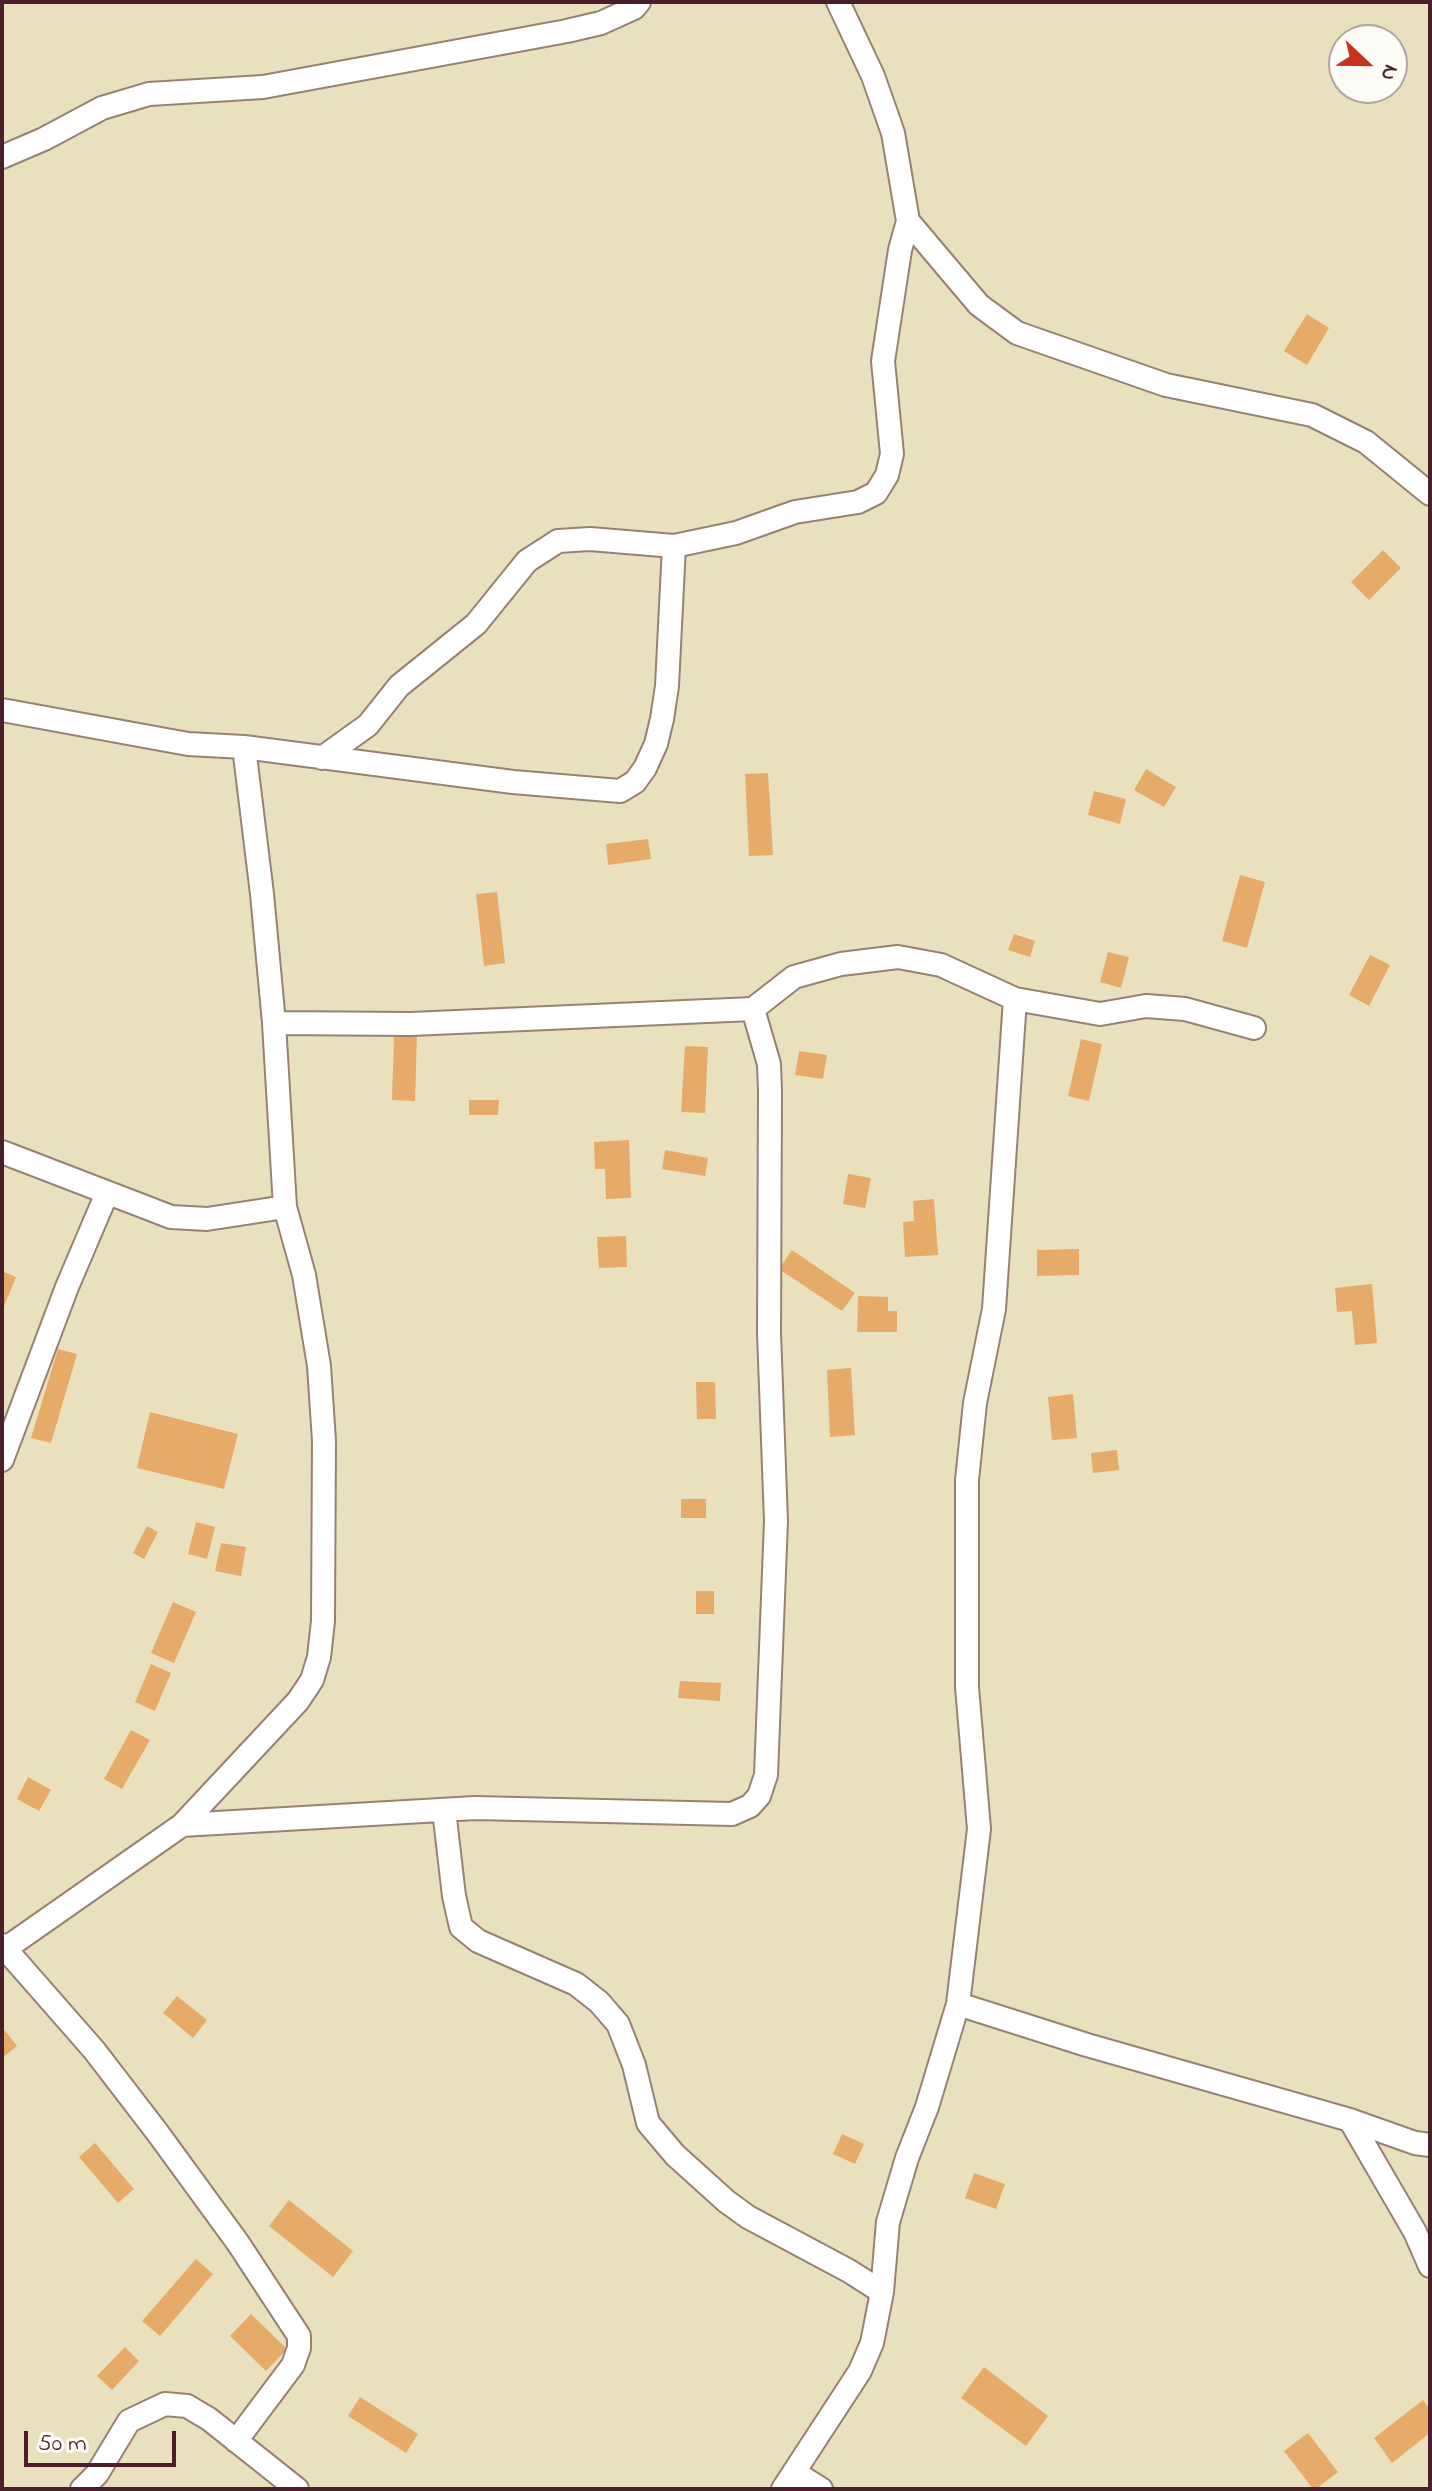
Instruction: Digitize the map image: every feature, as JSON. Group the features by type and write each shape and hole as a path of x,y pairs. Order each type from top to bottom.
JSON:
{"street":[{"path":"2,157 102,108 149,94 263,87 567,31 601,23 634,8 639,2"},
{"path":"322,758 368,725 399,686 476,624 527,561 558,541 590,539 674,546 736,533 795,512 858,502 876,493 887,475 892,454 883,361 900,250 908,221 893,133 873,76 838,2"},
{"path":"908,221 979,305 1017,333 1166,385 1312,415 1366,442 1430,494"},
{"path":"2,710 188,744 244,747 513,782 620,791 635,782 656,744 666,697 674,546"},
{"path":"236,2441 293,2365 299,2348 299,2336 238,2243 157,2132 94,2050 3,1948 182,1825 298,1701 312,1680 319,1657 323,1621 324,1441 319,1366 304,1275 285,1207 274,1023 244,747"},
{"path":"274,1023 411,1024 753,1009 794,977 841,964 898,957 941,965 1015,999 1100,1014 1146,1006 1185,1009 1254,1028"},
{"path":"821,2489 788,2481 860,2371 872,2343 882,2292 888,2222 958,2004 979,1829 967,1687 967,1480 975,1403 994,1309 1015,999"},
{"path":"182,1825 444,1810 581,1809 732,1814 750,1806 759,1796 766,1775 776,1521 769,1333 770,1077 763,1036 753,1009"},
{"path":"2,1152 171,1217 207,1219 285,1207"},
{"path":"2,1460 67,1287 107,1193"},
{"path":"444,1810 454,1896 461,1927 478,1941 576,1984 599,2002 618,2024 634,2065 648,2123 675,2155 748,2217 882,2292"},
{"path":"958,2004 1430,2145"},
{"path":"1350,2120 1415,2232 1430,2266"},
{"path":"82,2489 97,2474 129,2421 165,2404 187,2406 209,2419 297,2489"}],"building":[{"path":"1307,314 1329,328 1307,365 1284,351"},
{"path":"1383,550 1401,568 1369,600 1351,582"},
{"path":"1146,769 1176,787 1164,807 1134,790"},
{"path":"768,773 773,855 749,856 745,774"},
{"path":"1094,791 1126,799 1120,824 1088,815"},
{"path":"648,839 651,859 608,865 606,844"},
{"path":"1240,875 1265,882 1247,948 1222,941"},
{"path":"497,892 505,963 484,966 476,894"},
{"path":"1014,934 1035,941 1030,957 1008,950"},
{"path":"1108,952 1129,957 1121,988 1100,982"},
{"path":"1370,955 1390,965 1369,1006 1349,995"},
{"path":"394,1035 417,1035 415,1101 392,1100"},
{"path":"1081,1039 1102,1044 1089,1101 1068,1096"},
{"path":"685,1046 708,1047 705,1113 681,1112"},
{"path":"799,1051 827,1055 823,1079 795,1075"},
{"path":"469,1100 499,1100 498,1115 469,1115"},
{"path":"629,1140 631,1198 606,1199 605,1169 595,1169 594,1142"},
{"path":"665,1150 708,1158 705,1176 662,1169"},
{"path":"848,1174 871,1178 865,1208 843,1204"},
{"path":"934,1199 938,1255 905,1257 903,1222 914,1221 913,1201"},
{"path":"626,1236 627,1267 599,1268 597,1237"},
{"path":"1079,1249 1079,1275 1037,1276 1037,1250"},
{"path":"792,1250 855,1293 842,1311 779,1269"},
{"path":"2,1271 16,1277 2,1311"},
{"path":"1372,1284 1377,1343 1355,1345 1352,1311 1337,1312 1335,1288"},
{"path":"858,1296 888,1297 888,1311 897,1311 897,1332 857,1332"},
{"path":"58,1349 77,1354 51,1443 31,1438"},
{"path":"851,1368 855,1435 830,1437 827,1370"},
{"path":"696,1382 715,1382 716,1419 697,1419"},
{"path":"1073,1394 1077,1438 1052,1440 1048,1397"},
{"path":"150,1412 238,1434 224,1489 137,1468"},
{"path":"1117,1450 1119,1470 1093,1473 1091,1453"},
{"path":"681,1499 706,1499 706,1518 681,1518"},
{"path":"196,1522 215,1527 207,1559 188,1554"},
{"path":"147,1526 158,1532 144,1559 133,1553"},
{"path":"221,1543 246,1547 241,1576 215,1571"},
{"path":"696,1591 714,1591 714,1614 696,1614"},
{"path":"173,1602 196,1612 174,1663 151,1653"},
{"path":"151,1664 171,1673 155,1711 135,1702"},
{"path":"680,1681 721,1683 720,1701 678,1698"},
{"path":"131,1730 150,1740 122,1789 104,1779"},
{"path":"28,1777 51,1790 39,1811 17,1799"},
{"path":"177,1996 207,2020 193,2038 163,2013"},
{"path":"2,2027 17,2046 2,2058"},
{"path":"842,2134 864,2144 855,2164 833,2154"},
{"path":"95,2143 134,2189 118,2203 79,2157"},
{"path":"974,2173 1005,2184 996,2209 965,2198"},
{"path":"289,2200 353,2251 333,2277 269,2226"},
{"path":"196,2259 213,2274 160,2336 142,2321"},
{"path":"251,2314 287,2349 266,2371 230,2336"},
{"path":"125,2347 139,2361 112,2390 97,2376"},
{"path":"984,2367 1048,2416 1026,2446 961,2398"},
{"path":"360,2397 418,2434 406,2453 348,2416"},
{"path":"1423,2400 1430,2409 1430,2433 1392,2463 1374,2438"},
{"path":"1308,2433 1338,2472 1316,2489 1284,2451"}]}
